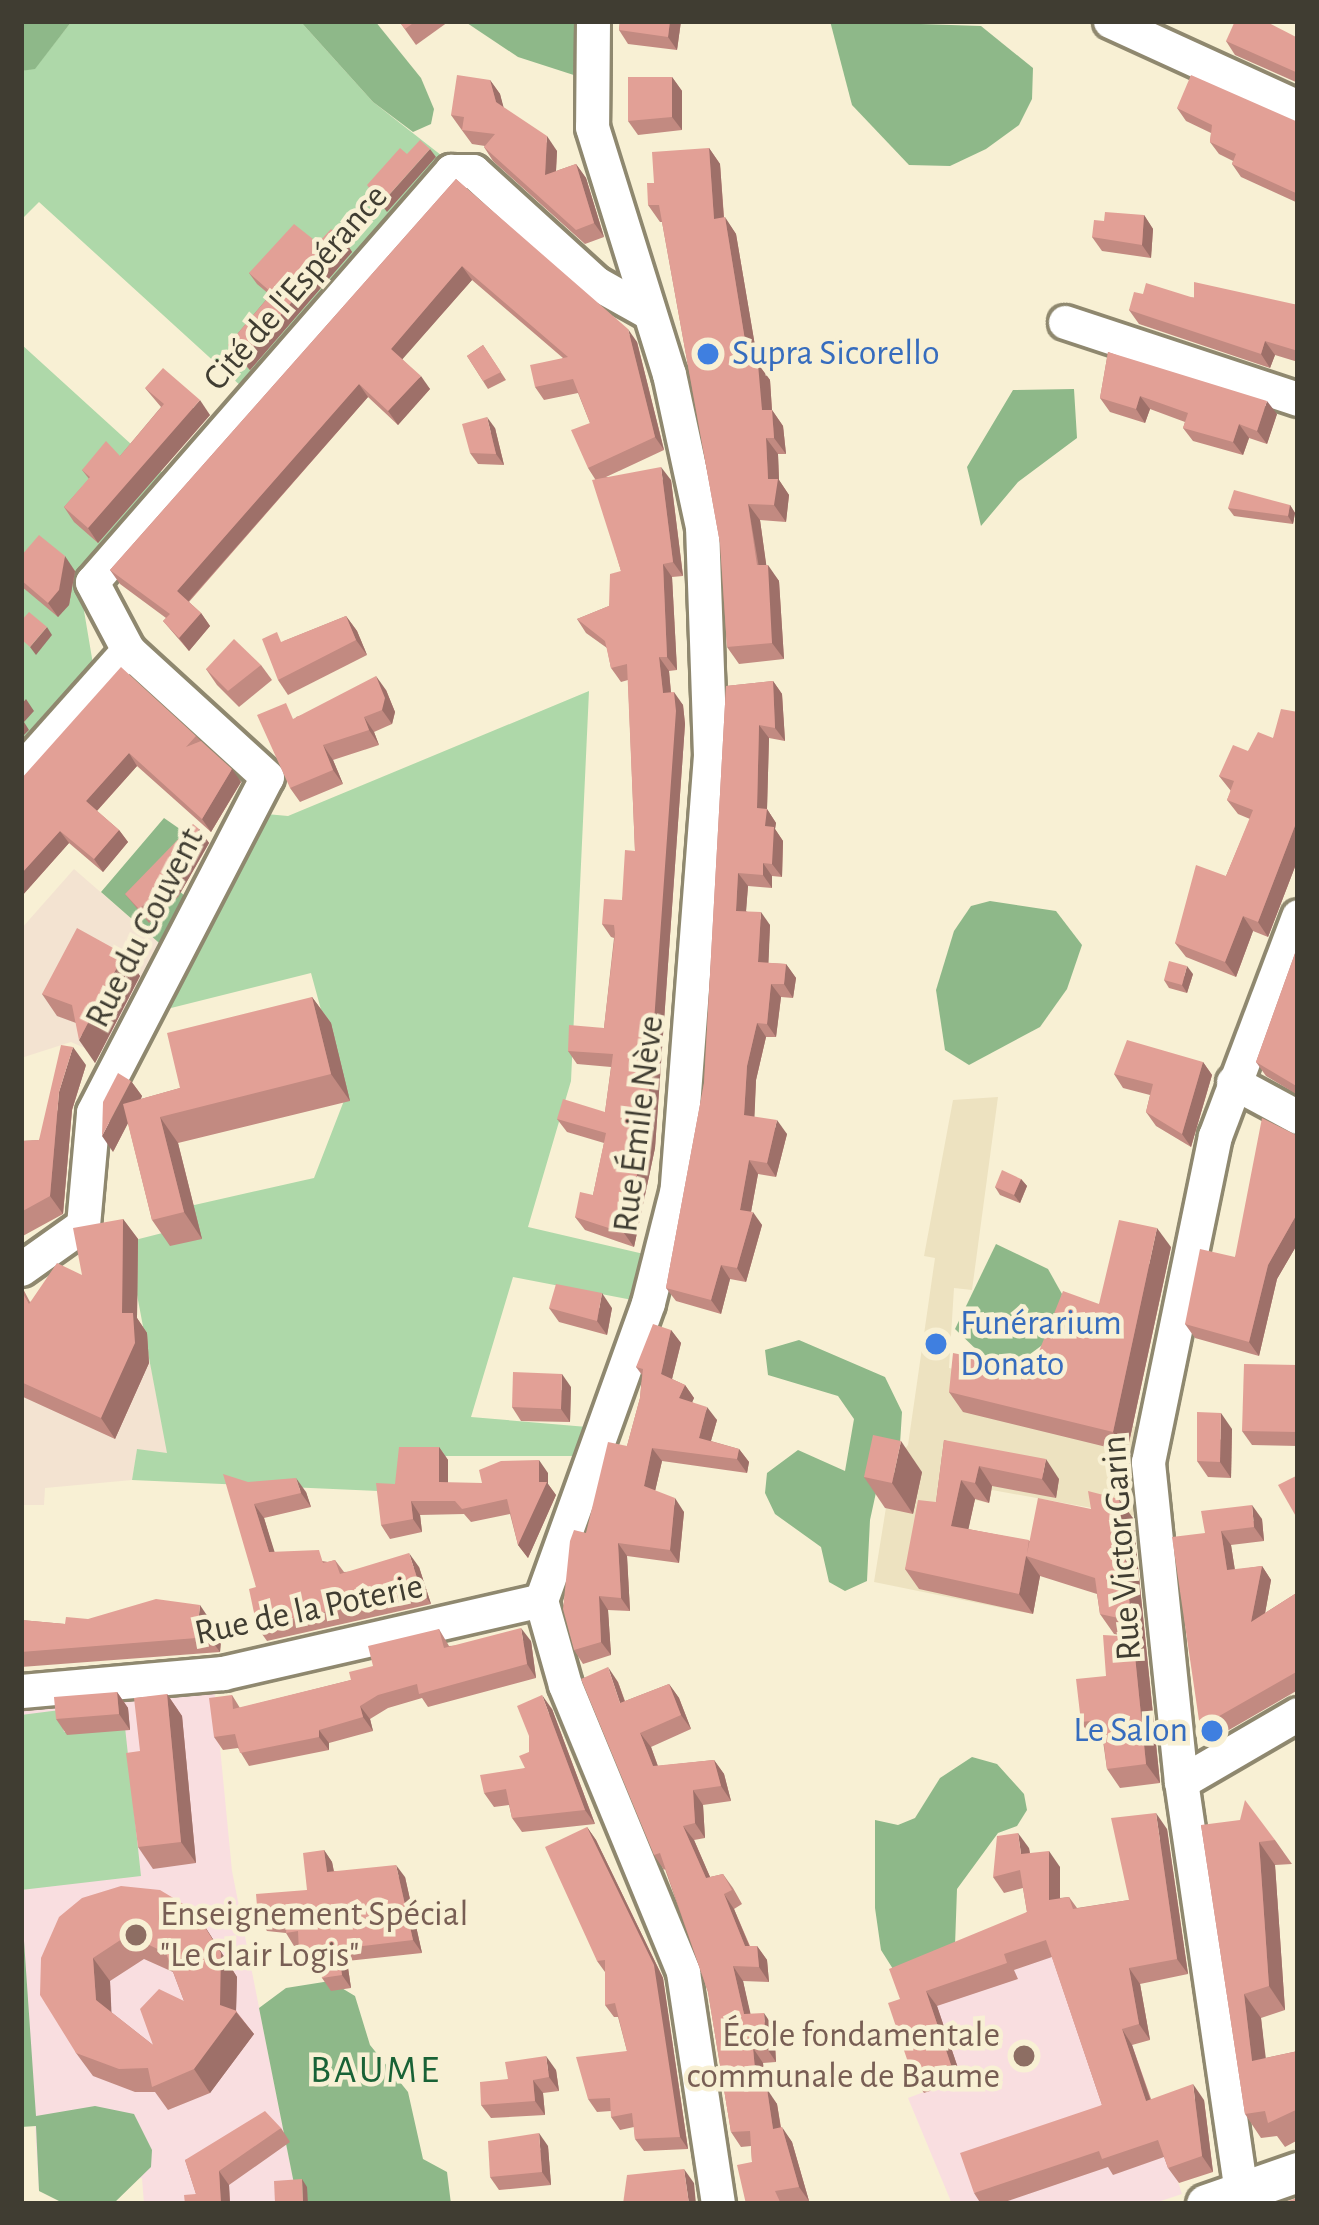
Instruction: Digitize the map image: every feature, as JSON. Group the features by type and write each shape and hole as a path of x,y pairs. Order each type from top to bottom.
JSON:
{"main road":[{"path":"1238,2200 1298,2173"},
{"path":"1238,2200 1298,2193"}],"street":[{"name":"Rue Émile Nève","path":"541,1600 662,1258 688,1082 710,755 708,577 680,413 644,310 643,278 592,127 593,21"},
{"path":"1110,21 1298,107"},
{"name":"Cité de l'Espérance","path":"128,650 92,582 451,171 473,171 596,283 644,310"},
{"path":"1064,322 1298,399"},
{"path":"21,770 128,650"},
{"name":"Rue du Couvent","path":"21,1269 82,1226 93,1112 267,777 128,650"},
{"name":"Rue Victor Garin","path":"1238,2200 1180,1782 1150,1500 1150,1428 1233,1082 1298,916"},
{"path":"1233,1082 1298,1117"},
{"path":"541,1600 565,1685 682,1972 718,2204"},
{"name":"Rue de la Poterie","path":"21,1691 223,1673 541,1600"},
{"path":"1180,1782 1298,1714"}],"shaded area":[{"path":"74,869 174,956 119,1063 71,1042 21,1058 21,929"},
{"name":"Funérarium Donato","path":"998,1097 972,1290 954,1288 949,1368 1062,1391 1089,1412 1139,1428 1141,1517 992,1490 989,1503 975,1500 971,1516 959,1513 958,1543 1043,1561 1032,1614 874,1582 893,1464 908,1445 935,1258 924,1256 953,1100"},
{"path":"21,1285 39,1320 105,1356 149,1357 168,1454 137,1450 132,1480 45,1488 44,1505 21,1505"},
{"name":"Enseignement Spécial \"Le Clair Logis\"","path":"213,1675 232,1871 298,2204 144,2204 142,2178 39,2191 21,1897 21,1691"},
{"name":"École fondamentale communale de Baume","path":"1092,1922 1182,2194 1152,2204 952,2204 908,2098 924,2092 910,2015"}],"green space":[{"path":"21,21 72,21 35,69 21,71"},
{"path":"72,21 300,21 373,102 446,159 253,397 39,202 21,220 21,71 35,68"},
{"path":"300,21 375,21 421,78 434,109 431,124 413,132 373,102"},
{"path":"464,21 590,21 583,78 518,57"},
{"path":"830,21 981,26 1033,68 1032,99 1019,125 986,149 950,166 909,165 852,105"},
{"path":"21,344 176,485 80,587 94,670 21,770"},
{"path":"1074,389 1077,438 1018,482 981,526 967,467 1013,390"},
{"path":"589,691 571,1081 528,1227 661,1258 648,1303 513,1277 471,1417 599,1428 588,1456 401,1456 401,1492 132,1480 137,1449 167,1453 127,1242 194,1225 190,1206 314,1178 345,1098 311,973 143,1015 266,814 288,816"},
{"path":"164,818 187,834 164,877 199,909 174,956 101,892"},
{"path":"990,901 1056,911 1082,945 1067,989 1040,1027 969,1065 945,1050 936,990 954,931 971,906"},
{"path":"996,1244 1048,1269 1062,1294 1056,1335 1022,1360 982,1355 955,1329"},
{"path":"799,1340 885,1377 902,1412 900,1444 882,1465 870,1520 867,1581 845,1591 829,1582 821,1547 775,1514 765,1493 767,1473 798,1450 845,1471 854,1419 838,1396 768,1375 765,1350"},
{"path":"60,1710 64,1732 125,1727 141,1876 21,1890 21,1715"},
{"path":"972,1757 997,1764 1024,1794 1027,1810 1017,1826 998,1833 957,1889 955,1946 893,1969 881,1950 875,1908 875,1820 898,1825 915,1818 940,1778"},
{"path":"21,1897 36,2116 95,2106 134,2114 152,2150 151,2167 113,2204 65,2204 39,2191 36,2126 21,2127"},
{"path":"330,1981 355,1996 370,2045 408,2092 423,2159 447,2172 451,2204 298,2204 259,2008 286,1988"}],"building":[{"path":"620,21 670,21 668,37 619,30"},
{"path":"1235,21 1265,21 1298,38 1298,73 1226,41"},
{"path":"457,75 490,80 496,102 547,136 545,175 576,164 594,223 576,230 484,147 495,134 462,130 464,117 451,115"},
{"path":"1191,75 1298,122 1298,194 1232,164 1236,154 1210,142 1212,125 1177,108"},
{"path":"628,77 672,77 672,117 628,121"},
{"path":"420,140 430,149 381,204 367,185 400,148 407,154"},
{"path":"709,148 714,219 725,217 749,365 758,364 762,410 772,410 774,438 766,438 768,479 778,479 774,505 748,504 757,565 768,565 772,643 727,647 720,543 659,205 648,205 647,183 654,183 652,152"},
{"path":"456,179 628,329 655,437 588,468 571,430 590,423 573,379 535,387 530,365 568,357 462,266 391,349 421,376 388,411 359,384 177,591 201,613 179,638 163,621 170,614 110,570"},
{"path":"1105,212 1144,215 1142,245 1092,237 1094,220 1104,221"},
{"path":"294,224 318,243 331,229 345,241 242,359 228,345 272,293 249,273"},
{"path":"1194,282 1298,305 1298,351 1265,341 1261,354 1129,310 1134,292 1143,294 1146,283 1194,298"},
{"path":"483,345 501,372 483,381 467,356"},
{"path":"1108,352 1267,401 1257,431 1239,424 1233,442 1183,428 1188,413 1140,396 1136,409 1100,398"},
{"path":"163,368 200,400 88,528 64,507 90,477 82,470 106,441 120,456 164,404 145,388"},
{"path":"487,417 496,454 470,453 462,424"},
{"path":"661,467 673,562 663,564 667,657 659,657 663,693 674,692 676,711 646,1135 624,1233 575,1217 580,1192 593,1195 606,1133 557,1119 563,1099 605,1112 613,1054 568,1051 569,1025 604,1028 615,934 614,925 602,924 604,899 622,900 625,850 635,851 627,664 611,668 605,641 577,619 609,606 610,574 621,571 592,480"},
{"path":"1234,490 1290,505 1288,516 1228,508"},
{"path":"39,535 65,556 59,590 48,603 21,580 21,556"},
{"path":"29,612 47,627 30,647 21,639 21,621"},
{"path":"346,616 356,640 278,680 262,639 277,632 281,642"},
{"path":"234,639 261,665 228,691 206,669"},
{"path":"121,667 196,736 186,747 201,741 232,769 202,819 129,753 86,801 119,830 94,859 60,831 21,874 21,779"},
{"path":"376,676 385,698 382,710 364,717 369,730 323,745 333,770 290,788 257,715 286,703 293,719"},
{"path":"773,681 775,728 759,725 757,808 767,809 765,826 774,827 772,864 763,863 763,875 738,873 736,911 761,912 758,962 786,964 784,984 771,984 767,1024 757,1023 747,1066 744,1115 777,1120 767,1163 749,1160 740,1210 753,1212 737,1268 721,1265 711,1300 666,1288 704,1083 726,686"},
{"path":"1281,709 1298,712 1298,818 1258,922 1243,916 1225,962 1175,943 1196,865 1226,876 1253,810 1227,800 1234,781 1219,776 1233,745 1248,751 1258,732 1273,738"},
{"path":"193,824 199,829 168,883 139,909 125,894"},
{"path":"77,928 124,954 79,1040 72,1005 42,994"},
{"path":"1298,945 1298,1087 1256,1062"},
{"path":"1169,961 1187,966 1182,985 1164,980"},
{"path":"312,997 331,1074 160,1117 184,1212 152,1220 123,1104 180,1088 167,1033"},
{"path":"1127,1040 1203,1062 1182,1134 1146,1112 1153,1084 1114,1074"},
{"path":"61,1045 73,1047 59,1092 50,1196 21,1212 21,1141 39,1140"},
{"path":"118,1073 131,1081 102,1136 103,1102"},
{"path":"1262,1118 1298,1136 1298,1212 1268,1265 1249,1342 1185,1324 1200,1249 1235,1257"},
{"path":"1002,1170 1021,1179 1014,1195 995,1187"},
{"path":"123,1219 122,1313 133,1313 135,1343 101,1418 21,1382 21,1290 29,1304 57,1263 82,1275 73,1228"},
{"path":"1119,1220 1157,1228 1113,1432 949,1392 953,1353 1032,1369 1063,1291 1099,1304"},
{"path":"556,1284 602,1293 597,1321 549,1308"},
{"path":"653,1324 671,1330 661,1374 685,1385 679,1398 707,1407 699,1438 739,1449 737,1459 652,1448 644,1486 675,1498 670,1550 618,1543 621,1598 599,1596 601,1642 574,1650 563,1609 570,1541 574,1530 586,1533 608,1442 627,1446 640,1398 643,1369 636,1367"},
{"path":"1244,1364 1298,1365 1298,1432 1242,1431"},
{"path":"513,1372 562,1374 561,1409 512,1407"},
{"path":"1197,1412 1221,1413 1220,1462 1197,1461"},
{"path":"873,1435 901,1441 892,1483 864,1477"},
{"path":"944,1440 1046,1459 1042,1479 979,1466 975,1483 961,1480 951,1526 1029,1540 1027,1554 1038,1498 1091,1509 1088,1491 1119,1499 1146,1764 1107,1769 1101,1720 1081,1722 1076,1679 1106,1676 1103,1635 1120,1636 1123,1619 1100,1614 1095,1578 1026,1556 1019,1594 905,1569 918,1500 936,1502"},
{"path":"399,1447 439,1447 439,1482 482,1483 479,1470 501,1461 539,1460 539,1482 547,1482 518,1545 507,1499 462,1509 455,1501 411,1501 413,1519 381,1525 376,1483 395,1484"},
{"path":"223,1474 248,1482 296,1478 301,1493 254,1504 269,1552 319,1550 323,1563 335,1560 340,1574 409,1553 421,1590 257,1627 249,1589 256,1587"},
{"path":"1298,1475 1298,1520 1278,1485"},
{"path":"1252,1505 1254,1527 1221,1531 1227,1570 1262,1566 1251,1622 1298,1592 1298,1671 1200,1727 1172,1537 1205,1533 1201,1511"},
{"path":"156,1599 200,1605 198,1624 211,1626 209,1637 21,1652 21,1620 65,1624 66,1617 88,1619"},
{"path":"521,1628 527,1664 419,1694 417,1684 378,1695 360,1706 363,1717 319,1730 319,1737 240,1753 235,1734 214,1737 209,1698 232,1695 233,1709 351,1680 349,1672 373,1666 368,1646 439,1629 444,1648"},
{"path":"608,1667 620,1703 669,1684 681,1715 640,1733 653,1766 714,1760 721,1786 693,1790 695,1823 683,1826 706,1878 723,1874 732,1890 724,1894 745,1946 757,1946 759,1967 733,1966 744,2014 764,2013 766,2047 753,2048 757,2090 767,2089 773,2129 782,2127 799,2187 775,2191 781,2204 746,2204 737,2165 752,2162 750,2131 731,2132 708,1992 660,1853 654,1855 581,1679"},
{"path":"117,1692 119,1714 56,1719 54,1697"},
{"path":"167,1694 181,1842 138,1847 126,1753 140,1751 134,1698"},
{"path":"542,1695 585,1810 512,1818 506,1789 484,1793 480,1775 525,1768 519,1756 529,1752 529,1736 517,1706"},
{"path":"1245,1800 1275,1840 1259,1842 1269,1986 1244,1994 1252,2061 1298,2051 1298,2109 1268,2123 1265,2111 1245,2114 1201,1825 1240,1820"},
{"path":"1156,1813 1177,1959 1129,1968 1139,2024 1122,2029 1146,2101 1193,2084 1202,2156 1168,2168 1158,2140 1102,2159 1099,2151 974,2193 960,2153 1102,2105 1046,1940 1004,1954 1007,1963 926,1991 951,2065 913,2077 888,2003 900,1999 889,1969 1027,1912 1020,1870 993,1877 997,1836 1018,1833 1021,1854 1049,1851 1049,1900 1069,1897 1073,1909 1129,1900 1111,1818"},
{"path":"587,1827 654,1965 680,2137 635,2139 632,2113 611,2117 610,2098 588,2099 576,2057 627,2051 615,2003 605,2005 605,1960 597,1961 545,1847"},
{"path":"324,1850 327,1872 396,1865 413,1940 338,1949 342,1975 322,1978 318,1950 299,1952 298,1931 286,1933 287,1921 258,1918 256,1894 307,1890 303,1853"},
{"path":"121,1886 160,1890 195,1911 221,1953 220,2005 237,2011 194,2069 152,2087 148,2068 119,2069 76,2053 40,1995 41,1958 59,1917 82,1898","holes":["128,1935 166,1953 184,2001 159,1989 140,2009 153,2045 96,2000 93,1958"]},
{"path":"546,2056 549,2077 533,2080 535,2101 481,2105 480,2082 508,2079 505,2062"},
{"path":"265,2111 281,2128 219,2171 221,2204 185,2204 184,2195 196,2194 185,2160"},
{"path":"539,2133 542,2172 490,2177 488,2141"},
{"path":"684,2169 689,2204 623,2204 627,2175"},
{"path":"302,2179 303,2201 275,2203 274,2181"}],"place":[{"name":"Supra Sicorello","path":"708,354"},
{"name":"Funérarium Donato","path":"936,1344"},
{"name":"Le Salon","path":"1212,1731"},
{"name":"Enseignement Spécial \"Le Clair Logis\"","path":"136,1935"},
{"name":"École fondamentale communale de Baume","path":"1024,2056"}],"district":[{"name":"BAUME","path":"376,2071"}]}
